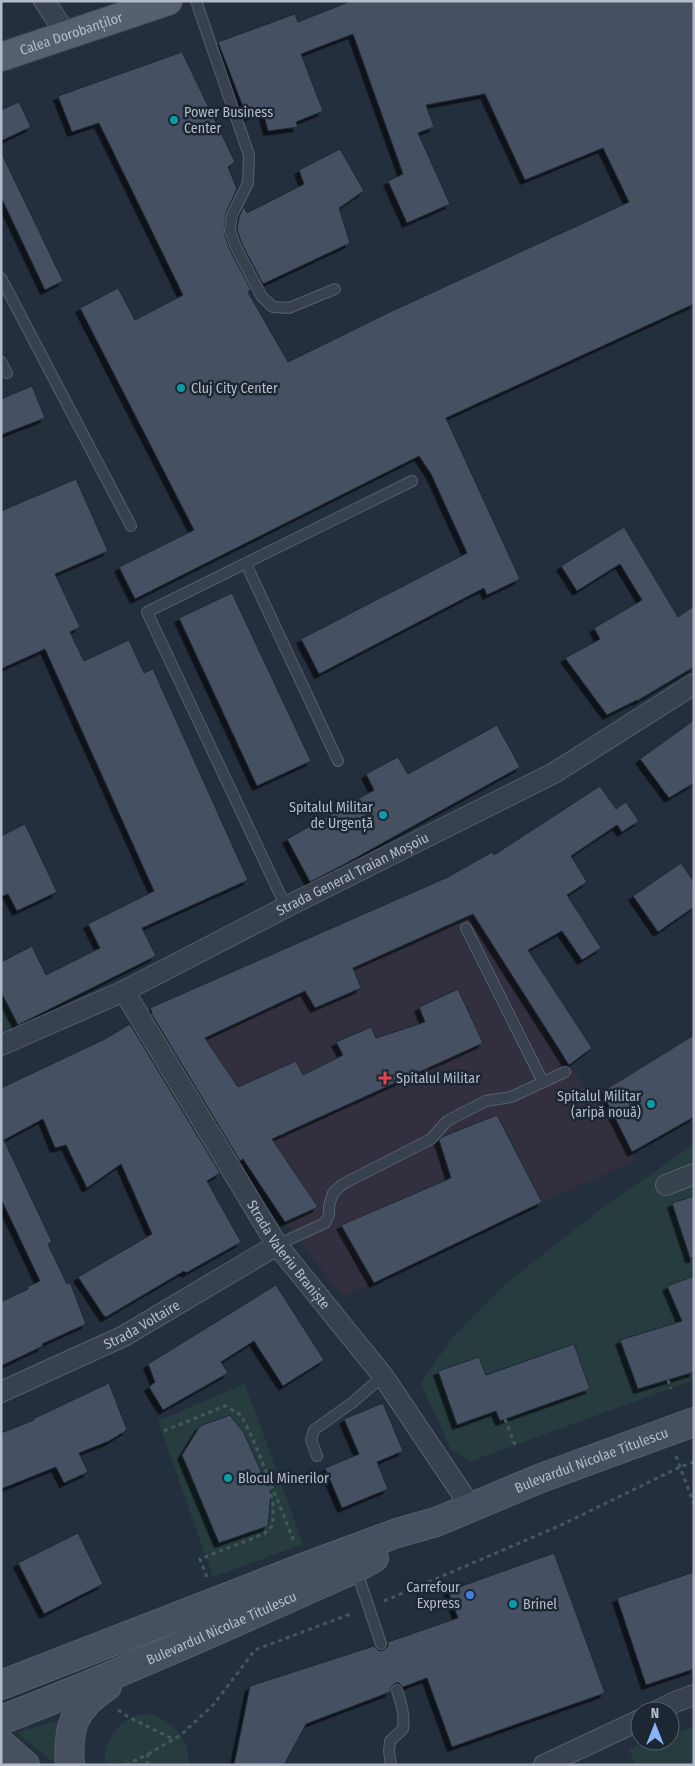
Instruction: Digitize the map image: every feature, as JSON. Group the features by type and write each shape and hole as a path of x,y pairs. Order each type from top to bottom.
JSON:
{"main road":[{"name":"Calea Dorobanților","path":"1,57 168,1"},
{"name":"Bulevardul Nicolae Titulescu","path":"1,1720 205,1636 356,1568 436,1522 541,1478 694,1422"},
{"name":"Bulevardul Nicolae Titulescu","path":"1,1685 304,1567 397,1533 436,1522"},
{"path":"70,1765 68,1742 75,1719 82,1706 90,1697 151,1658"},
{"path":"1,1744 26,1765"}],"street":[{"path":"44,1 68,36"},
{"name":"Strada General Traian Moșoiu","path":"1,1045 124,992 286,907 554,774 694,684"},
{"name":"Strada Valeriu Braniște","path":"124,992 277,1245 383,1376 471,1507"},
{"path":"666,1185 694,1174"},
{"name":"Strada Voltaire","path":"1,1392 124,1336 277,1245"},
{"path":"678,1701 694,1695"},
{"path":"544,1765 630,1725"}],"lane":[{"path":"196,1 249,155 248,183 232,215 230,231 236,247 262,297 273,307 289,308 335,289"},
{"path":"1,278 131,526"},
{"path":"1,362 7,373"},
{"path":"286,907 147,612 412,481"},
{"path":"246,564 338,761"},
{"path":"466,928 543,1082"},
{"path":"277,1245 325,1223 329,1215 329,1206 333,1193 343,1184 431,1139 447,1121 486,1101 511,1097 565,1072"},
{"path":"317,1456 311,1440 314,1430 353,1402 383,1376"},
{"path":"356,1568 381,1644"},
{"path":"390,1765 390,1741 403,1729 404,1721 397,1690"}],"path":[{"path":"668,1380 671,1389"},
{"path":"164,1431 225,1406 241,1416 264,1467 304,1567"},
{"path":"505,1419 515,1445"},
{"path":"126,1765 181,1736 214,1704 256,1650 369,1608 559,1526 694,1462"},
{"path":"207,1578 200,1559 264,1534 272,1525 273,1504 264,1467"},
{"path":"685,1481 694,1504"},
{"path":"118,1710 130,1718 174,1739"},
{"path":"147,1765 148,1754"}],"shaded area":[{"name":"Spitalul Militar","path":"449,876 569,1065 592,1096 694,1035 694,1117 632,1152 636,1160 542,1202 343,1297 285,1222 213,1115 150,1008"}],"green space":[{"path":"1,991 18,1025 1,1032"},
{"path":"694,1144 694,1196 672,1203 687,1250 694,1248 694,1276 667,1286 682,1321 620,1340 638,1389 694,1372 694,1380 471,1461 451,1450 421,1383 452,1338 504,1285 601,1209","holes":["574,1345 590,1389 500,1421 496,1411 457,1425 438,1371 479,1357 486,1375"]},
{"path":"245,1384 303,1544 213,1577 158,1421"},
{"path":"147,1713 157,1716 178,1731 186,1746 189,1765 108,1765 105,1762 108,1742 120,1725 135,1716"},
{"path":"68,1718 60,1765 56,1765 17,1732"},
{"path":"694,1727 694,1765 635,1765 629,1749 630,1751 680,1751 680,1732"}],"building":[{"path":"351,1 694,1 694,304 446,418 520,579 487,595 484,588 319,674 301,639 467,553 431,474 419,456 135,599 119,567 194,530 80,308 118,288 135,320 183,295 99,123 72,132 58,96 182,52 235,162 228,167 237,189 226,212 224,233 230,250 251,290 248,292 288,362 392,311 629,202 603,148 525,180 485,94 426,105 434,127 418,133 450,204 407,223 388,181 403,174 353,34 301,54 323,111 296,122 298,127 268,131 263,112 247,117 218,42 295,14 298,22"},
{"path":"19,102 31,127 1,141 1,110"},
{"path":"340,149 364,191 339,208 350,243 263,284 242,244 237,230 239,217 244,206 247,213 304,184 299,170"},
{"path":"1,152 63,281 45,290 1,197"},
{"path":"32,386 45,418 1,435 1,399"},
{"path":"76,479 108,551 55,574 80,627 70,632 84,661 129,640 144,673 153,669 248,880 142,928 156,956 18,1025 1,992 1,962 32,946 46,975 100,948 88,924 154,891 45,649 1,669 1,511"},
{"path":"624,527 678,617 694,606 694,667 637,701 607,715 565,658 600,639 594,628 642,600 620,564 577,591 561,566"},
{"path":"232,593 311,761 257,786 179,618"},
{"path":"694,720 694,783 669,798 640,759"},
{"name":"Spitalul Militar de Urgență","path":"497,725 520,767 310,882 287,839 374,790 366,774 398,757 408,774"},
{"path":"600,786 616,809 626,802 639,821 622,832 617,825 571,856 587,882 567,895 601,948 582,960 562,931 528,950 592,1048 569,1065 473,914 353,968 361,988 315,1008 305,991 205,1038 238,1087 296,1061 303,1075 343,1055 336,1042 371,1027 376,1038 425,1022 419,1007 458,989 483,1043 272,1139 318,1207 285,1222 243,1159 240,1161 151,1013 150,1008 448,877 492,852 494,855"},
{"path":"25,824 57,892 17,911 8,894 1,897 1,836"},
{"path":"681,863 694,882 694,907 658,932 633,896"},
{"path":"130,1024 220,1173 207,1181 241,1242 186,1273 184,1271 106,1317 104,1316 78,1277 152,1234 121,1164 87,1188 66,1145 55,1148 43,1119 4,1140 52,1242 48,1244 67,1284 70,1282 86,1324 42,1344 43,1346 1,1366 1,1302 40,1281 1,1199 1,1088 105,1039"},
{"name":"Spitalul Militar (aripă nouă)","path":"694,1035 694,1117 632,1152 602,1092"},
{"path":"497,1115 542,1202 374,1283 341,1225 451,1178 439,1140 442,1137"},
{"path":"694,1196 694,1258 690,1258 672,1203"},
{"path":"694,1276 694,1372 638,1389 620,1340 682,1321 667,1286"},
{"path":"276,1285 324,1360 283,1386 254,1341 221,1362 228,1373 163,1410 149,1387 155,1382 148,1364"},
{"path":"574,1344 590,1389 500,1421 496,1411 457,1425 438,1371 479,1357 486,1375"},
{"path":"109,1383 127,1430 109,1441 79,1453 88,1472 64,1483 56,1467 1,1489 1,1433 34,1420"},
{"path":"383,1403 403,1451 377,1462 388,1489 342,1508 325,1468 359,1454 344,1419"},
{"name":"Blocul Minerilor","path":"230,1415 244,1433 271,1494 268,1526 219,1543 182,1455 200,1426"},
{"path":"78,1533 103,1584 44,1614 18,1563"},
{"path":"554,1553 605,1693 452,1747 427,1678 403,1687 399,1683 395,1683 390,1692 306,1724 284,1765 234,1765 250,1686 374,1646 379,1651 384,1650 388,1646 388,1642 458,1618 448,1591"},
{"path":"694,1572 694,1669 646,1685 617,1598"}],"place":[{"name":"Power Business Center","path":"174,120"},
{"name":"Cluj City Center","path":"181,388"},
{"name":"Spitalul Militar de Urgență","path":"383,815"},
{"name":"Spitalul Militar","path":"385,1078"},
{"name":"Spitalul Militar (aripă nouă)","path":"651,1104"},
{"name":"Blocul Minerilor","path":"228,1478"},
{"name":"Carrefour Express","path":"470,1595"},
{"name":"Brinel","path":"513,1604"}]}
